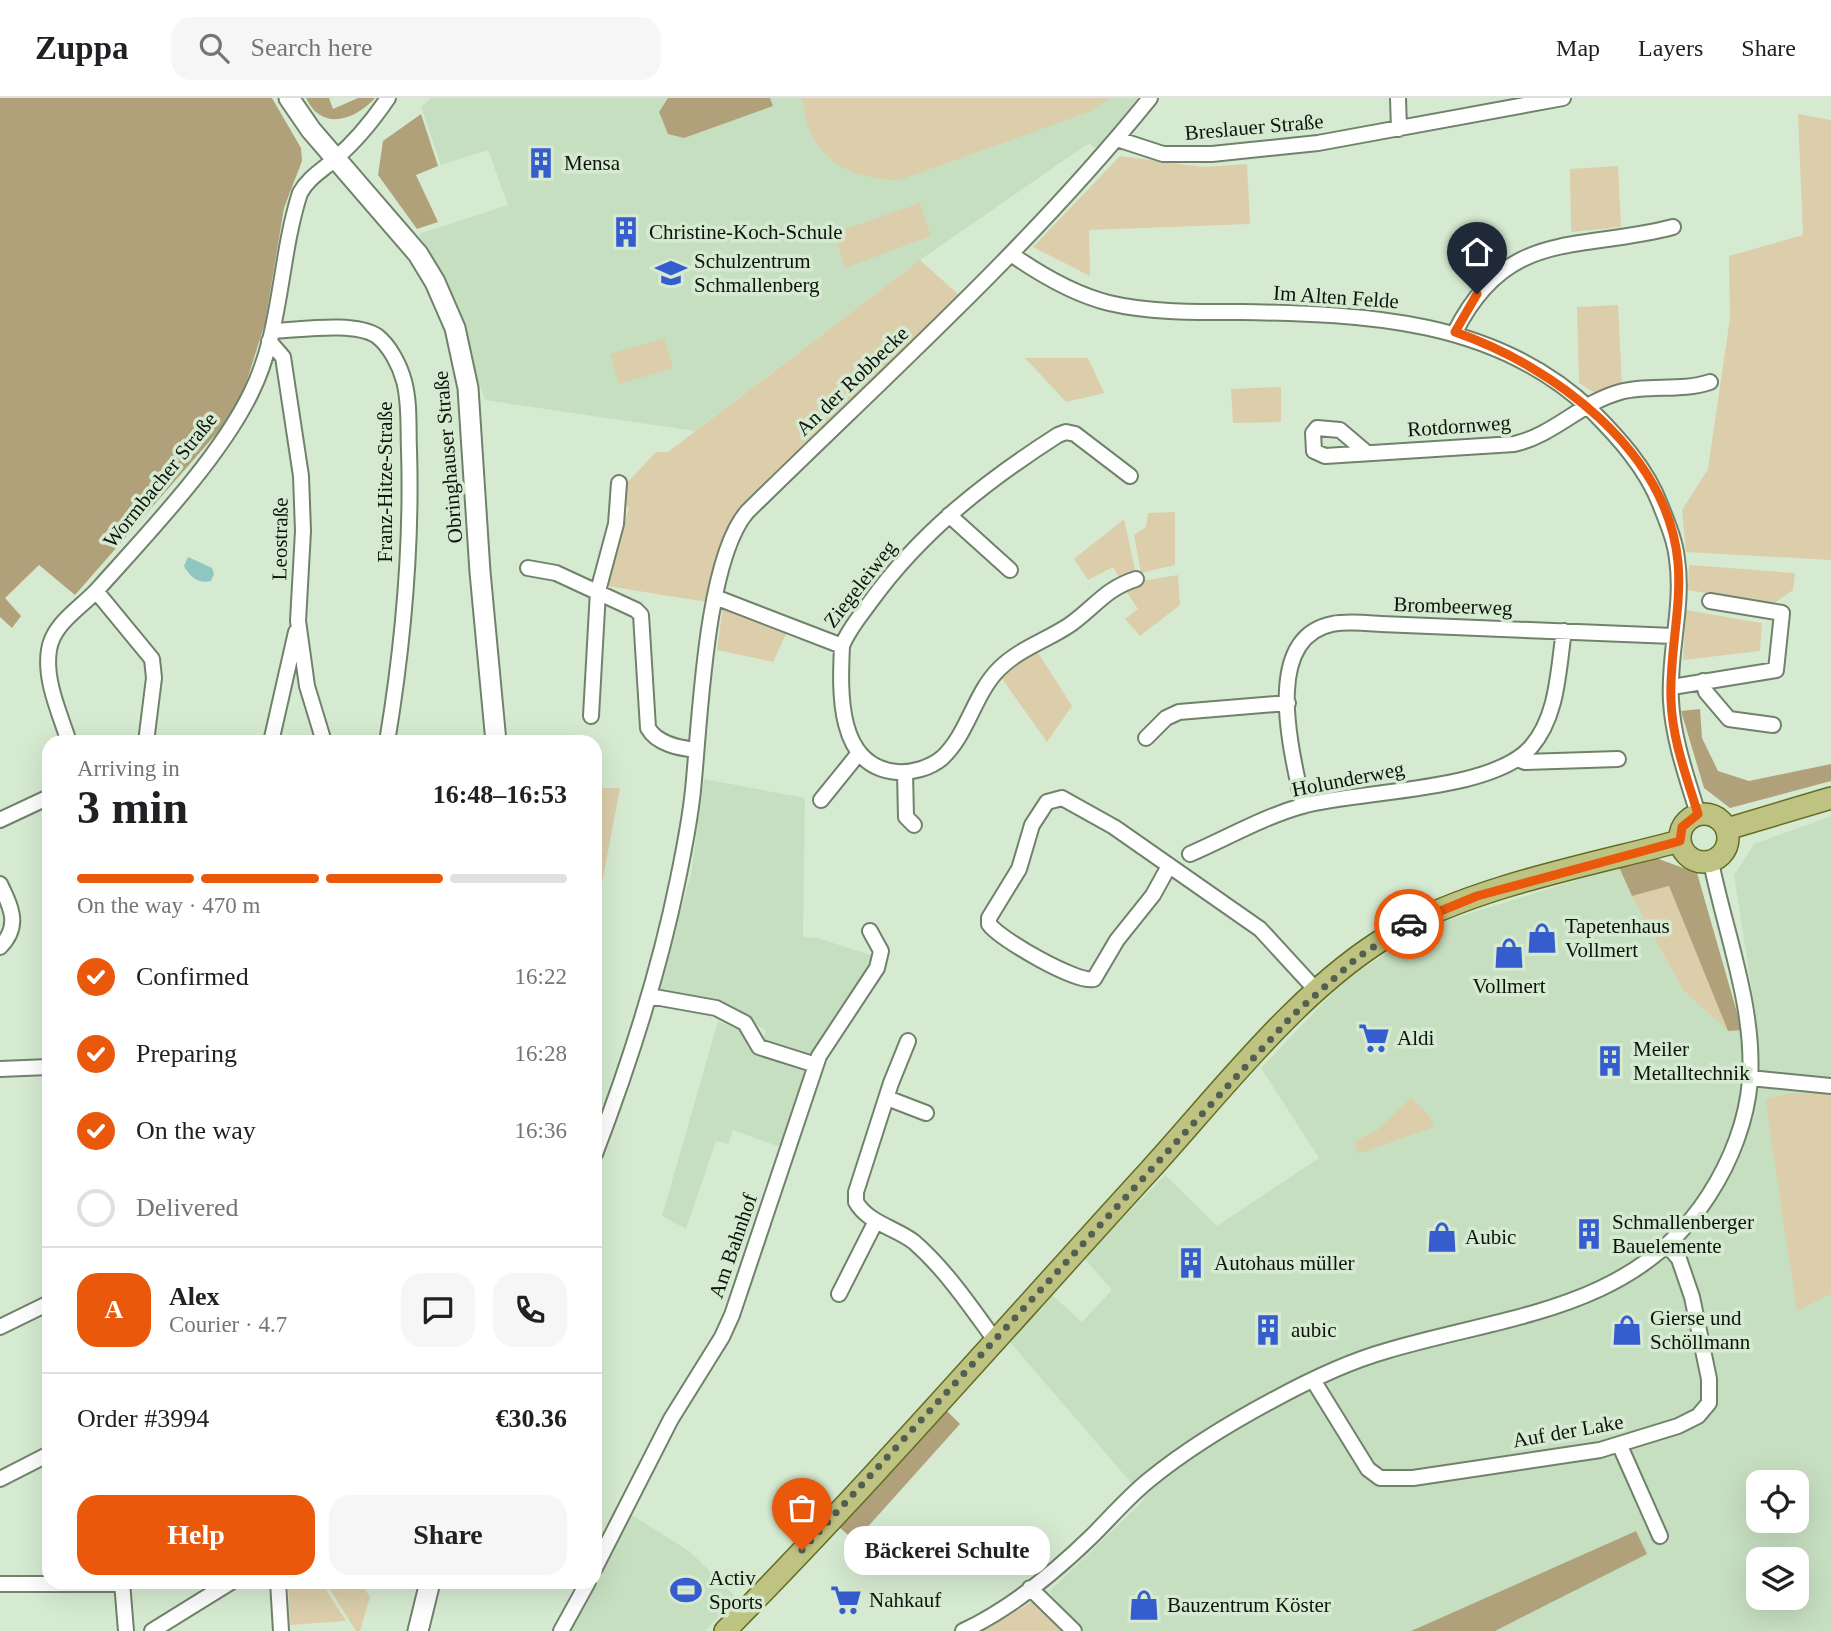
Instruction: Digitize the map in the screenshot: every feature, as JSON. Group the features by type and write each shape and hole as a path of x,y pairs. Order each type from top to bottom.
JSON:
{"main road":[{"path":"1727,829 1831,798"},
{"path":"1698,814 1718,818 1727,829 1728,845 1724,852 1711,862 1695,861 1682,849 1682,827 1698,814"},
{"path":"725,1631 1240,1071 1318,991 1375,945 1439,910 1477,896 1680,841"}],"street":[{"name":"Obringhauser Straße","path":"289,98 311,130 418,254 435,282 455,328 468,388 480,572 495,735"},
{"name":"Wormbacher Straße","path":"67,735 51,687 49,649 63,623 96,591 227,434 253,390 270,336 300,193 312,176 337,158 387,98"},
{"name":"An der Robbecke","path":"602,1135 626,1071 649,996 678,881 693,791 715,597 726,551 741,518 1011,254 1117,139 1150,98"},
{"path":"1398,98 1399,129"},
{"name":"Breslauer Straße","path":"1117,139 1150,151 1181,156 1318,143 1562,98"},
{"path":"1455,332 1477,294 1490,280 1516,262 1565,244 1673,227"},
{"name":"Im Alten Felde","path":"1011,254 1060,284 1112,304 1201,312 1350,314 1455,332 1484,342 1534,368 1586,405 1643,470 1660,503 1678,560 1679,590 1673,636 1671,701 1680,751 1698,814"},
{"name":"Franz-Hitze-Straße","path":"270,336 350,329 368,332 386,345 404,382 409,464 406,583 398,678 388,735"},
{"name":"Leostraße","path":"270,336 283,357 301,476 303,531 298,621 307,686 322,735"},
{"name":"Rotdornweg","path":"1367,453 1514,444 1543,436 1586,405 1620,392 1692,388 1710,382"},
{"name":"Ziegeleiweg","path":"715,597 842,646 879,590 949,515 980,487 1066,432 1075,434 1130,476"},
{"path":"591,716 598,591 616,524 619,483"},
{"path":"949,515 1010,570"},
{"path":"528,569 556,573 598,591 641,615 647,721 651,734 673,745 696,750"},
{"path":"842,646 844,719 849,739 859,754 874,765 905,772 929,766 947,752 984,688 1003,665 1071,624 1108,590 1136,579"},
{"path":"96,591 152,659 154,678 147,735"},
{"path":"1671,687 1776,670 1782,613 1710,601"},
{"path":"273,735 298,621"},
{"name":"Brombeerweg","path":"1303,806 1288,703 1288,672 1297,646 1314,632 1333,624 1673,636"},
{"name":"Holunderweg","path":"1190,854 1303,806 1476,776 1517,758 1530,748 1548,717 1563,631"},
{"path":"1703,681 1706,692 1728,719 1773,725"},
{"path":"1146,738 1166,718 1179,712 1288,703"},
{"path":"821,800 859,754"},
{"name":"Holunderweg","path":"1517,758 1525,762 1618,759"},
{"path":"905,772 906,817 914,825"},
{"path":"1169,866 1153,895 1117,940 1094,979 1077,978 1013,943 989,924 989,918 1023,859 1028,832 1048,802 1062,798 1082,807 1169,866 1260,929 1318,991"},
{"path":"0,820 42,800"},
{"path":"963,1631 1030,1588 1174,1460 1275,1399 1383,1351 1568,1303 1618,1282 1668,1246 1720,1178 1742,1119 1750,1079 1746,1019 1711,862"},
{"path":"0,884 13,916 13,927 0,947"},
{"name":"Am Bahnhof","path":"602,1553 682,1399 727,1326 816,1065 877,968 881,951 870,931"},
{"path":"649,996 716,1008 746,1023 759,1047 816,1065"},
{"path":"908,1041 856,1192 860,1208 876,1221 912,1241 955,1286 995,1339"},
{"path":"0,1069 42,1067"},
{"path":"1750,1079 1831,1086"},
{"path":"887,1098 926,1113"},
{"path":"839,1294 876,1221"},
{"name":"Auf der Lake","path":"1313,1380 1368,1469 1380,1478 1413,1478 1620,1446 1678,1426 1698,1416 1709,1403 1709,1379 1694,1307 1679,1259 1668,1246"},
{"path":"0,1327 42,1306"},
{"path":"1620,1446 1660,1536"},
{"path":"0,1479 42,1458"},
{"path":"0,1584 42,1584"},
{"path":"1030,1588 1074,1631"},
{"path":"123,1589 127,1631"},
{"path":"152,1631 220,1589"},
{"path":"278,1589 281,1631"},
{"path":"418,1631 428,1589"},
{"path":"561,1631 584,1589"}],"shaded area":[{"path":"0,98 272,98 301,148 302,161 284,208 265,323 238,409 75,595 39,565 5,598 21,616 12,628 0,617"},
{"path":"306,98 329,98 333,109 358,98 375,98 349,117 330,119 313,109"},
{"name":"Schulzentrum Schmallenberg","path":"431,98 1137,98 1099,151 1089,143 920,260 695,431 485,400 444,285 419,234 508,205 488,150 441,165 421,107"},
{"path":"668,98 770,98 773,106 684,138 668,134 659,112"},
{"path":"802,98 1110,98 1089,112 899,180 861,175 832,160 812,135"},
{"path":"421,114 438,166 416,175 438,222 417,229 378,175 383,141"},
{"path":"1798,114 1831,120 1831,560 1686,552 1682,510 1708,469 1730,318 1729,256 1803,235"},
{"path":"1120,156 1203,167 1247,164 1250,224 1089,230 1090,276 1033,247"},
{"path":"1618,166 1621,227 1571,232 1570,169"},
{"path":"920,203 931,236 845,268 834,233"},
{"path":"920,260 960,296 828,426 739,507 716,556 707,602 607,586 629,507 625,505 626,484 656,452 668,452"},
{"path":"1618,305 1622,386 1598,395 1579,383 1577,307"},
{"path":"664,338 673,368 619,384 610,354"},
{"path":"1025,358 1088,358 1104,393 1066,402"},
{"path":"1281,387 1281,422 1233,423 1231,389"},
{"path":"1175,512 1175,565 1141,573 1134,535 1146,527 1148,513"},
{"path":"1124,519 1135,570 1119,577 1113,567 1088,580 1074,559"},
{"path":"1689,565 1795,573 1793,590 1773,604 1688,590"},
{"path":"1178,575 1180,605 1140,636 1125,619 1138,609 1126,591 1142,581"},
{"path":"723,607 787,632 773,662 717,650"},
{"path":"1686,610 1762,623 1760,651 1683,660"},
{"path":"1037,651 1072,706 1047,742 1000,676"},
{"path":"1700,709 1702,738 1718,771 1749,781 1831,764 1831,781 1730,808 1704,788 1681,711"},
{"path":"704,779 805,798 803,937 818,938 876,957 817,1050 783,1148 733,1130 728,1144 716,1141 686,1229 662,1216 718,1021 746,1033 747,1046 756,1055 766,1031 734,1009 656,992 691,875"},
{"path":"602,788 620,788 602,883"},
{"path":"1831,816 1831,1631 1495,1631 1646,1554 1636,1531 1411,1631 1084,1631 1049,1592 1145,1499 1008,1340 1052,1295 1082,1322 1112,1290 1084,1258 1165,1175 1217,1226 1319,1158 1261,1068 1346,979 1429,926 1619,867 1683,990 1728,1030 1758,1030 1734,875 1754,844"},
{"path":"1656,858 1697,873 1742,1030 1728,1031 1669,886 1632,896 1619,867"},
{"path":"1669,886 1728,1031 1683,990 1632,896"},
{"path":"1791,1093 1831,1093 1831,1294 1797,1311 1765,1099"},
{"path":"1411,1098 1431,1118 1434,1127 1358,1154 1354,1141 1376,1131"},
{"path":"946,1410 960,1424 855,1541 839,1527"},
{"path":"629,1513 689,1551 737,1598 705,1631 567,1631 589,1589 602,1589 602,1564"},
{"path":"1636,1531 1647,1554 1495,1631 1411,1631"},
{"path":"288,1589 325,1589 346,1621 290,1625"},
{"path":"329,1589 365,1589 370,1597 360,1631 356,1631"},
{"path":"1034,1601 1066,1631 980,1631"}],"water":[{"path":"188,557 212,568 214,574 211,581 198,580 192,576 184,566"}],"way so far":[{"path":"802,1550 1292,1016 1358,957 1409,924"}],"place":[{"name":"Mensa","path":"541,163"},
{"name":"Christine-Koch-Schule","path":"626,232"},
{"name":"Schulzentrum Schmallenberg","path":"671,273"},
{"name":"Tapetenhaus Vollmert","path":"1542,938"},
{"name":"Vollmert","path":"1509,953"},
{"name":"Aldi","path":"1374,1038"},
{"name":"Meiler Metalltechnik","path":"1610,1061"},
{"name":"Schmallenberger Bauelemente","path":"1589,1234"},
{"name":"Aubic","path":"1442,1237"},
{"name":"Autohaus müller","path":"1191,1263"},
{"name":"aubic","path":"1268,1330"},
{"name":"Gierse und Schöllmann","path":"1627,1330"},
{"name":"Bäckerei Schulte","path":"802,1550"},
{"name":"Activ Sports","path":"686,1590"},
{"name":"Nahkauf","path":"846,1600"},
{"name":"Bauzentrum Köster","path":"1144,1605"}],"route":[{"path":"1409,924 1477,896 1680,841 1682,827 1698,814 1680,751 1671,701 1673,636 1679,590 1678,560 1660,503 1643,470 1586,405 1545,374 1484,342 1455,332 1477,294"}]}
